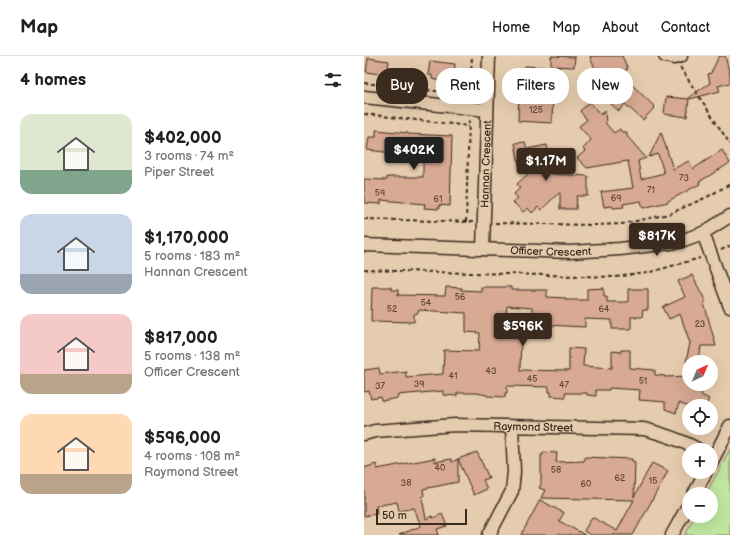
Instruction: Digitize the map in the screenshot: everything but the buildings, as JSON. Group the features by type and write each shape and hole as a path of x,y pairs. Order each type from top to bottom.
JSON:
{"street":[{"name":"Hannan Crescent","path":"483,249 489,56"},
{"path":"364,97 487,110"},
{"name":"Officer Crescent","path":"364,245 570,252 620,249 678,242 703,233 730,216"},
{"path":"703,233 730,307"},
{"name":"Raymond Street","path":"364,434 375,431 455,425 644,429 668,436 684,443"},
{"path":"718,449 730,426"},
{"path":"489,535 512,492 514,472 512,427"},
{"path":"672,535 682,517"}],"path":[{"path":"364,83 470,95 472,56"},
{"path":"674,57 730,144"},
{"path":"364,114 469,126 466,222 364,219"},
{"path":"501,224 622,224 669,214 707,197 730,184"},
{"path":"364,270 616,277 647,273 686,263 730,246"}],"green space":[{"path":"730,449 730,535 685,535 691,523 718,523 718,487 710,487 714,479 718,479 718,472"}]}
